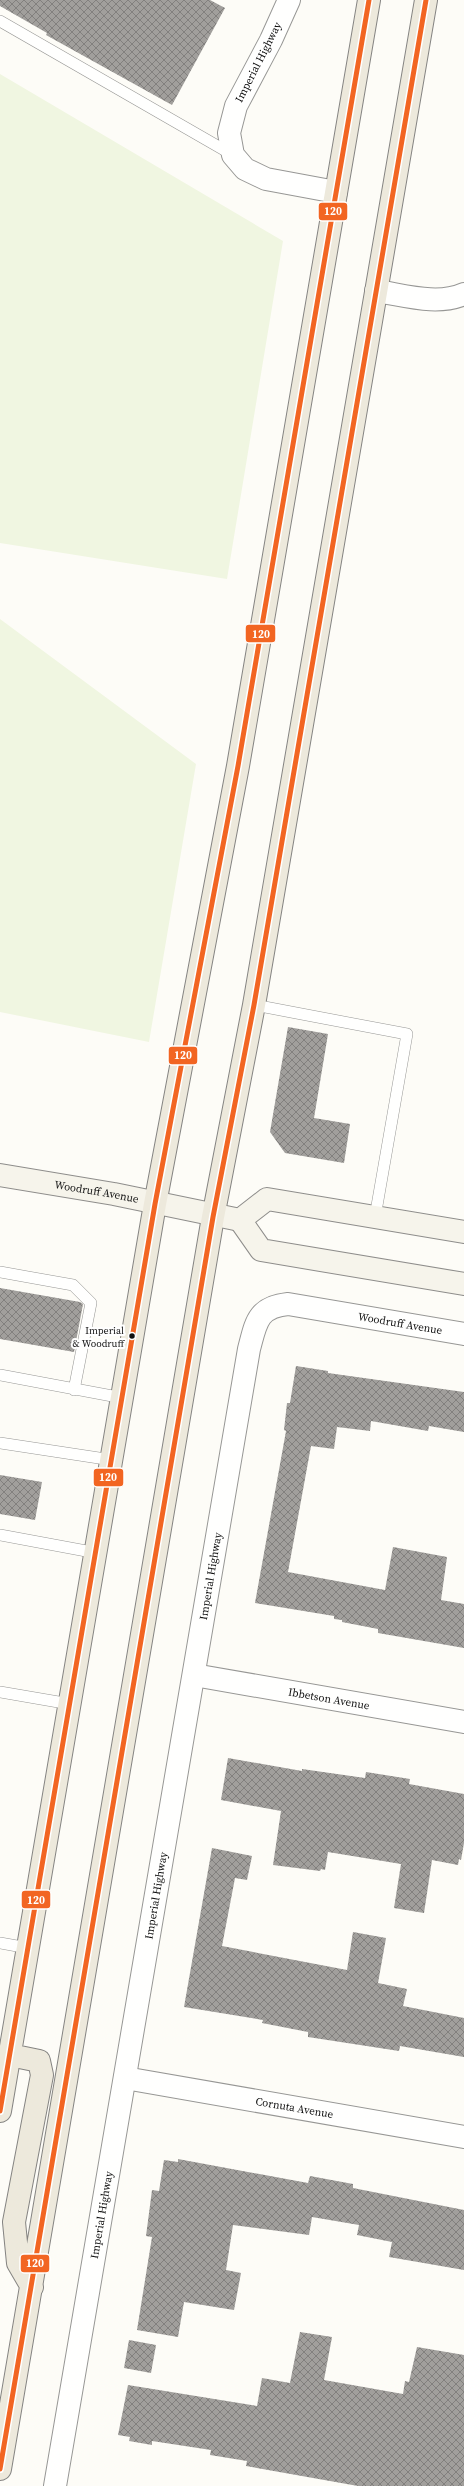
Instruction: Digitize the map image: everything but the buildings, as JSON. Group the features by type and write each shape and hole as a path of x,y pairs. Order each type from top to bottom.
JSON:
{"main road":[{"path":"0,2112 5,2055 28,1948 97,1553 155,1204 238,766 369,0"},
{"path":"0,2469 213,1217 254,1004 426,0"},
{"name":"Woodruff Avenue","path":"0,1174 114,1194 213,1217 240,1220"},
{"path":"464,1232 267,1200 240,1220 261,1250 464,1284"},
{"path":"5,2055 39,2061 42,2075 14,2222 18,2263 32,2287"}],"street":[{"name":"Imperial Highway","path":"232,155 229,133 236,106 271,40 289,0"},
{"path":"232,155 246,169 266,180 336,192"},
{"path":"376,290 429,300 449,299 464,294"},
{"name":"Woodruff Avenue","path":"267,1310 288,1304 464,1334"},
{"name":"Imperial Highway","path":"55,2486 249,1349 255,1325 267,1310"},
{"name":"Ibbetson Avenue","path":"194,1675 464,1722"},
{"name":"Cornuta Avenue","path":"125,2078 464,2136"}],"lane":[{"path":"0,21 232,155"},
{"path":"254,1004 407,1034 375,1217"},
{"path":"0,1272 73,1285 91,1303 74,1390"},
{"path":"0,1375 123,1398"},
{"path":"0,1443 112,1460"},
{"path":"0,1536 97,1553"},
{"path":"0,1692 70,1704"},
{"path":"0,1943 28,1948"}],"green space":[{"path":"0,74 283,241 227,579 0,543"},
{"path":"0,619 196,764 149,1042 0,1012"}],"transit line":[{"name":"120","path":"0,2111 155,1204 238,766 369,0"},
{"name":"120","path":"0,2469 213,1217 254,1005 426,0"}],"place":[{"name":"Imperial & Woodruff","path":"132,1336"}]}
